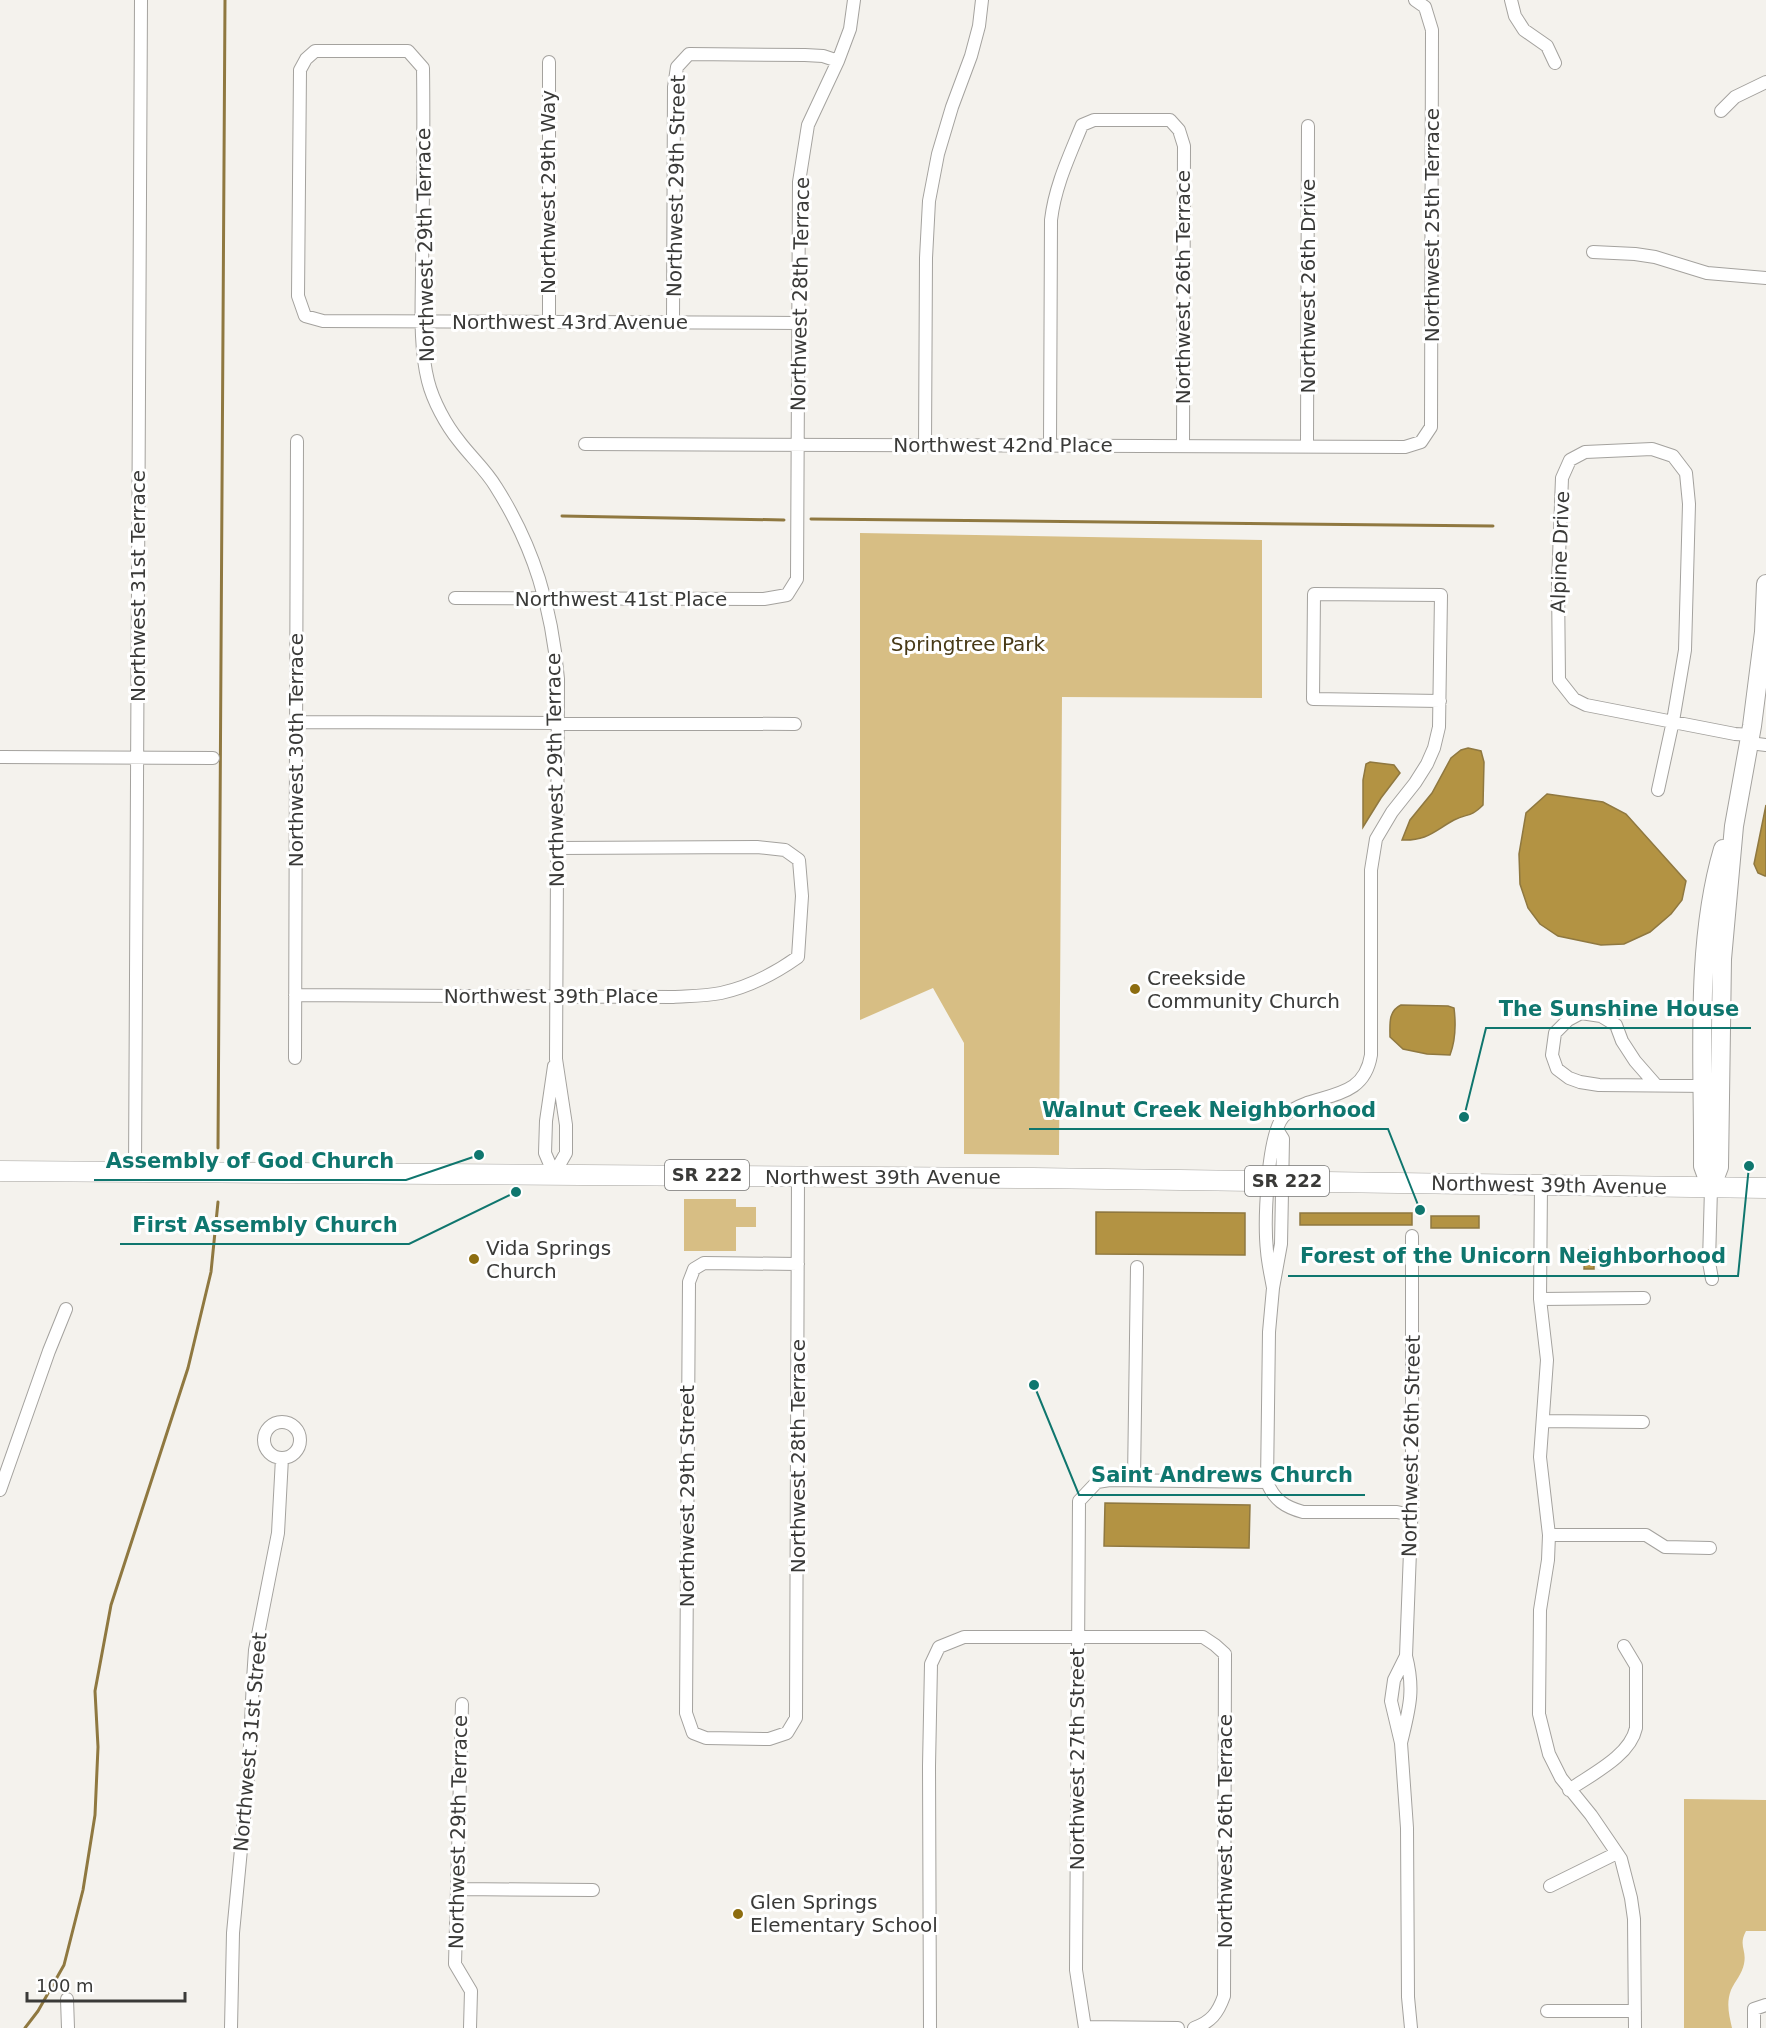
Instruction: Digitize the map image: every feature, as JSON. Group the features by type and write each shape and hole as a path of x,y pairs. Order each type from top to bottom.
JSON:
{"main road":[{"name":"Northwest 39th Avenue","path":"0,1171 798,1176 1766,1188"}],"street":[{"name":"Northwest 31st Terrace","path":"135,1172 141,0"},
{"name":"Northwest 28th Terrace","path":"787,595 797,579 799,182 808,125 838,61 850,29 854,0"},
{"path":"925,445 926,258 929,201 938,154 952,107 971,57 979,26 982,0"},
{"path":"1511,0 1515,16 1524,30 1547,46 1555,63"},
{"name":"Northwest 25th Terrace","path":"1420,3 1432,30 1431,427 1421,442"},
{"name":"Northwest 29th Terrace","path":"305,316 298,296 300,70 306,59 315,51 408,51 423,68 422,321 428,381 458,440 500,494 531,554 546,598 555,654 558,724 556,1059 566,1125 566,1153 554,1174"},
{"name":"Northwest 29th Street","path":"673,322 674,87 677,67 689,54 805,55 838,61"},
{"name":"Northwest 29th Way","path":"549,62 549,322"},
{"path":"1721,111 1735,97 1766,82"},
{"name":"Northwest 26th Terrace","path":"1050,446 1051,220 1054,198 1061,176 1082,125 1094,120 1170,120 1179,130 1184,146 1183,446"},
{"name":"Northwest 26th Drive","path":"1307,446 1308,126"},
{"path":"1593,252 1655,257 1707,273 1766,278"},
{"name":"Northwest 43rd Avenue","path":"305,316 323,321 799,323"},
{"name":"Northwest 30th Terrace","path":"296,1058 297,441"},
{"name":"Northwest 42nd Place","path":"585,444 1406,447 1421,442"},
{"name":"Alpine Drive","path":"1673,721 1685,650 1689,504 1686,473 1673,456 1652,449 1585,452 1570,460 1562,477 1558,604 1559,680 1574,699 1586,705 1735,734 1757,735"},
{"path":"1712,1279 1709,1262 1711,1188 1719,1167 1712,1086 1734,826 1757,735 1766,584"},
{"path":"1411,1515 1397,1512 1303,1512 1289,1509 1271,1494 1267,1482 1269,1332 1273,1288 1267,1251 1266,1201 1275,1181 1272,1139 1283,1117 1296,1107 1346,1091 1360,1083 1369,1069 1371,1055 1371,870 1376,839 1392,812 1427,764 1439,727 1440,701 1441,595 1314,594 1313,699 1440,701"},
{"name":"Northwest 41st Place","path":"455,598 764,599 787,595"},
{"path":"1658,790 1673,721"},
{"path":"296,722 795,724"},
{"path":"0,757 213,758"},
{"name":"Northwest 39th Place","path":"295,995 673,997 721,993 754,983 777,972 798,957 802,896 799,860 785,850 769,848 558,848"},
{"path":"1656,1085 1635,1061 1622,1041 1616,1025 1601,1016 1581,1013 1568,1020 1555,1033 1552,1055 1557,1069 1569,1078 1580,1082 1599,1085 1712,1086"},
{"name":"Northwest 29th Terrace","path":"554,1174 544,1153 544,1146 551,1077 556,1059"},
{"name":"Northwest 28th Terrace","path":"787,1733 796,1718 798,1176"},
{"path":"1540,1185 1540,1299 1547,1360 1540,1456 1549,1535 1548,1560 1539,1610 1539,1714 1549,1754 1569,1790 1592,1815 1617,1853 1626,1879 1634,1918 1635,2028"},
{"name":"Northwest 26th Street","path":"1401,1743 1411,1697 1411,1675 1406,1656 1411,1515 1412,1236"},
{"name":"Northwest 29th Street","path":"787,1733 769,1739 706,1738 693,1734 686,1713 688,1293 694,1269 704,1263 798,1264"},
{"path":"1137,1267 1134,1480 1267,1482"},
{"path":"1540,1299 1644,1298"},
{"path":"0,1490 48,1352 66,1310"},
{"path":"1543,1421 1643,1422"},
{"name":"Northwest 31st Street","path":"231,2028 233,1933 249,1766 254,1660 278,1533 282,1458"},
{"name":"Northwest 27th Street","path":"1085,2028 1076,1970 1077,1512 1078,1501 1097,1482 1134,1480"},
{"path":"1549,1535 1646,1535 1665,1547 1710,1548"},
{"path":"930,2028 931,1664 939,1647 964,1637 1078,1636"},
{"name":"Northwest 26th Terrace","path":"1078,1636 1203,1637 1225,1654 1224,1996 1220,2010 1213,2019 1194,2028"},
{"path":"1569,1790 1621,1754 1630,1745 1634,1736 1636,1666 1624,1646"},
{"name":"Northwest 26th Street","path":"1406,1656 1391,1690 1392,1709 1401,1743 1407,1828 1408,1997 1411,2028"},
{"name":"Northwest 29th Terrace","path":"462,1704 455,1964 471,1990 470,2028"},
{"path":"1550,1886 1617,1853"},
{"path":"457,1889 594,1890"},
{"path":"67,1999 68,2028"},
{"path":"1754,2028 1754,2009 1764,2005"},
{"path":"1547,2011 1635,2011"},
{"path":"1085,2028 1178,2028"}],"green space":[{"name":"Springtree Park","path":"860,533 1262,540 1262,698 1062,697 1059,1155 964,1154 964,1043 933,988 860,1020"},
{"path":"684,1199 736,1199 736,1207 756,1207 756,1227 736,1227 736,1251 684,1251"},
{"path":"1684,1799 1766,1800 1766,1931 1746,1931 1744,1936 1744,1964 1731,1990 1729,2000 1732,2028 1684,2028"}],"shaded area":[{"path":"1468,748 1481,751 1484,762 1483,805 1472,814 1454,820 1424,837 1402,840 1410,820 1432,793 1451,758 1461,750"},
{"path":"1370,762 1394,765 1400,773 1363,827 1363,780 1366,764"},
{"path":"1547,794 1603,802 1626,814 1686,881 1682,900 1671,914 1650,932 1624,944 1601,945 1558,936 1540,924 1528,908 1520,884 1519,854 1526,813"},
{"path":"1766,805 1765,876 1758,873 1754,864"},
{"path":"1401,1005 1454,1008 1455,1032 1450,1055 1427,1054 1403,1049 1390,1037 1392,1014"},
{"path":"1096,1212 1245,1213 1245,1255 1096,1254"},
{"path":"1300,1213 1412,1213 1412,1225 1300,1225"},
{"path":"1431,1216 1479,1216 1479,1228 1431,1228"},
{"path":"1585,1250 1594,1250 1594,1269 1584,1269"},
{"path":"1105,1503 1250,1505 1249,1548 1104,1546"}],"waterway":[{"path":"218,1148 225,0"},
{"path":"562,516 784,520"},
{"path":"811,519 1493,526"},
{"path":"25,2028 38,2011 64,1965 83,1890 95,1815 98,1747 95,1691 111,1605 188,1368 211,1272 218,1202"}],"place":[{"name":"Creekside Community Church","path":"1135,989"},
{"name":"The Sunshine House","path":"1464,1117"},
{"name":"Assembly of God Church","path":"479,1155"},
{"name":"Forest of the Unicorn Neighborhood","path":"1749,1166"},
{"name":"First Assembly Church","path":"516,1192"},
{"name":"Walnut Creek Neighborhood","path":"1420,1210"},
{"name":"Vida Springs Church","path":"474,1259"},
{"name":"Saint Andrews Church","path":"1034,1385"},
{"name":"Glen Springs Elementary School","path":"738,1914"}]}
